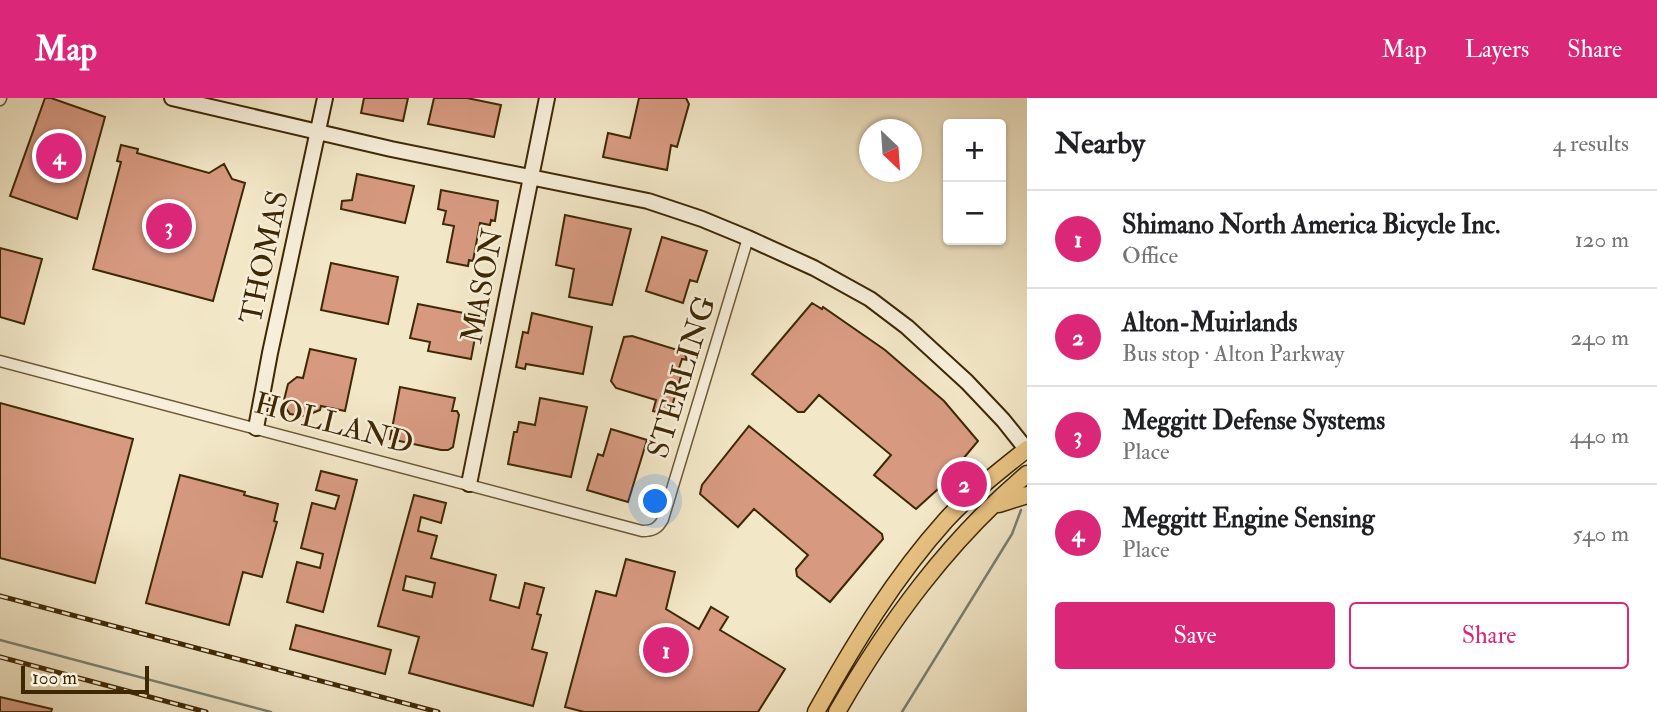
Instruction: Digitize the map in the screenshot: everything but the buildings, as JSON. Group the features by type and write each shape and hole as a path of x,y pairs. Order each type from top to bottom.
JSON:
{"main road":[{"path":"172,98 317,132 648,201 748,238 814,268 870,299 907,327 967,382 1027,449 964,502 921,551 864,629 816,712"},
{"name":"THOMAS","path":"256,428 325,98"},
{"name":"MASON","path":"469,484 547,98"},
{"path":"837,712 902,608 950,549 990,507 1027,474"},
{"path":"990,507 1027,495"}],"street":[{"name":"STERLING","path":"656,529 663,519 748,238"},
{"name":"HOLLAND","path":"0,361 642,531 656,529"}],"waterway":[{"path":"902,712 1012,534 1021,510"},
{"path":"0,640 271,712"}],"railway":[{"path":"0,596 438,712"},
{"path":"0,657 206,712"}],"place":[{"name":"Meggitt Engine Sensing","path":"59,156"},
{"name":"Meggitt Defense Systems","path":"169,226"},
{"name":"Alton-Muirlands","path":"964,484"},
{"name":"Shimano North America Bicycle Inc.","path":"666,650"}]}
